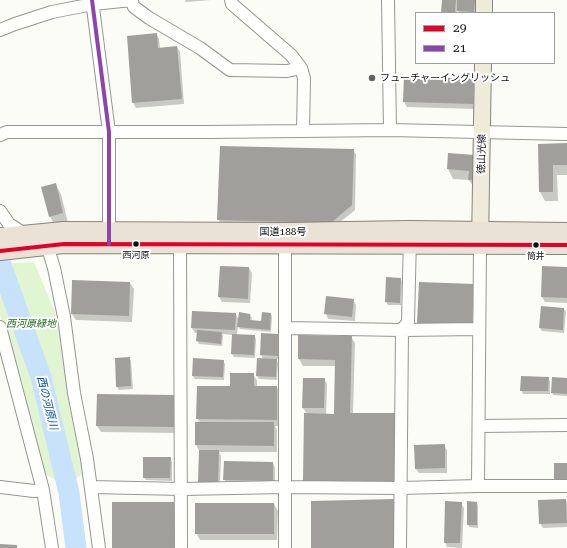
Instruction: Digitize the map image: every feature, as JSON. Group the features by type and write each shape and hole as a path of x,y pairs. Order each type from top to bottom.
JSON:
{"highway":[{"name":"国道188号","path":"9,241 64,231 109,238"},
{"name":"国道188号","path":"9,241 47,245 109,238 480,238 567,232"},
{"name":"国道188号","path":"480,238 567,245"}],"main road":[{"path":"484,0 484,12"},
{"name":"徳山光線","path":"480,238 483,64"}],"street":[{"path":"0,30 52,12 93,2 131,0 134,7 149,18 200,48 230,70 287,72 301,68"},
{"path":"231,0 232,4 291,55 301,68 304,78 303,131"},
{"path":"388,0 390,130"},
{"path":"93,2 109,132 109,238"},
{"path":"0,135 12,132 390,130 567,134"},
{"path":"0,212 9,224 9,241"},
{"path":"180,238 182,548"},
{"path":"285,548 286,238"},
{"path":"400,548 402,330 408,322 410,238"},
{"path":"478,486 480,426 480,238"},
{"path":"47,245 54,268 64,317 74,393 91,487 99,548"},
{"path":"0,327 43,490 52,548"},
{"path":"286,328 402,330 479,329"},
{"path":"480,426 567,425"},
{"path":"91,487 182,489 567,486"},
{"path":"0,487 34,491 43,490"}],"green space":[{"name":"西河原緑地","path":"34,262 57,317 84,472 74,481 61,483 45,474 0,315 0,264"}],"building":[{"path":"442,0 456,0 455,12 441,12"},
{"path":"457,0 475,0 474,12 457,11"},
{"path":"157,33 158,48 177,46 182,99 132,103 127,36"},
{"path":"404,76 474,79 473,104 403,102"},
{"path":"567,143 567,165 553,165 553,192 539,192 538,144"},
{"path":"220,146 354,149 352,205 331,223 217,220"},
{"path":"448,153 475,155 473,180 468,180 469,171 447,169"},
{"path":"56,183 63,213 49,217 41,187"},
{"path":"220,266 249,267 248,299 218,297"},
{"path":"542,266 567,267 567,298 541,297"},
{"path":"386,277 401,278 400,303 385,302"},
{"path":"72,280 130,282 129,316 71,314"},
{"path":"419,282 474,284 472,325 417,323"},
{"path":"326,296 354,299 352,317 324,314"},
{"path":"541,306 564,308 563,330 539,328"},
{"path":"192,311 236,313 235,330 191,328"},
{"path":"239,312 250,314 250,320 261,321 262,312 271,313 270,330 237,327"},
{"path":"197,330 222,332 221,344 196,341"},
{"path":"261,333 279,334 278,356 260,355"},
{"path":"232,334 255,335 254,355 231,354"},
{"path":"298,335 352,336 350,413 396,413 395,483 303,481 304,413 334,414 335,360 298,359"},
{"path":"130,357 131,386 116,387 115,358"},
{"path":"193,358 224,360 223,377 192,376"},
{"path":"257,358 277,359 276,377 256,376"},
{"path":"230,373 254,373 254,386 277,386 277,420 196,419 197,386 230,386"},
{"path":"521,376 549,377 548,391 520,391"},
{"path":"552,377 567,378 567,394 551,393"},
{"path":"303,378 325,378 324,408 302,408"},
{"path":"97,394 175,395 174,427 96,426"},
{"path":"195,422 274,422 274,446 195,445"},
{"path":"445,444 445,468 415,469 414,445"},
{"path":"199,450 219,450 218,482 198,482"},
{"path":"143,457 171,457 170,478 143,478"},
{"path":"224,461 273,462 273,481 223,480"},
{"path":"554,463 567,463 567,481 554,480"},
{"path":"394,499 395,548 311,548 311,501"},
{"path":"566,499 567,523 539,524 538,500"},
{"path":"445,501 462,502 460,543 444,543"},
{"path":"467,501 477,502 477,525 467,525"},
{"path":"112,502 177,502 177,548 112,548"},
{"path":"195,503 274,503 274,534 195,534"},
{"path":"0,544 17,545 17,548 0,548"}],"waterway":[{"name":"西の河原川","path":"0,262 41,377 69,493 76,548"}],"transit line":[{"name":"21","path":"92,0 109,132 109,244"},
{"name":"29","path":"0,251 64,244 567,245"}],"place":[{"name":"フューチャーイングリッシュ","path":"372,78"},
{"name":"西河原","path":"136,244"},
{"name":"筒井","path":"536,245"}]}
